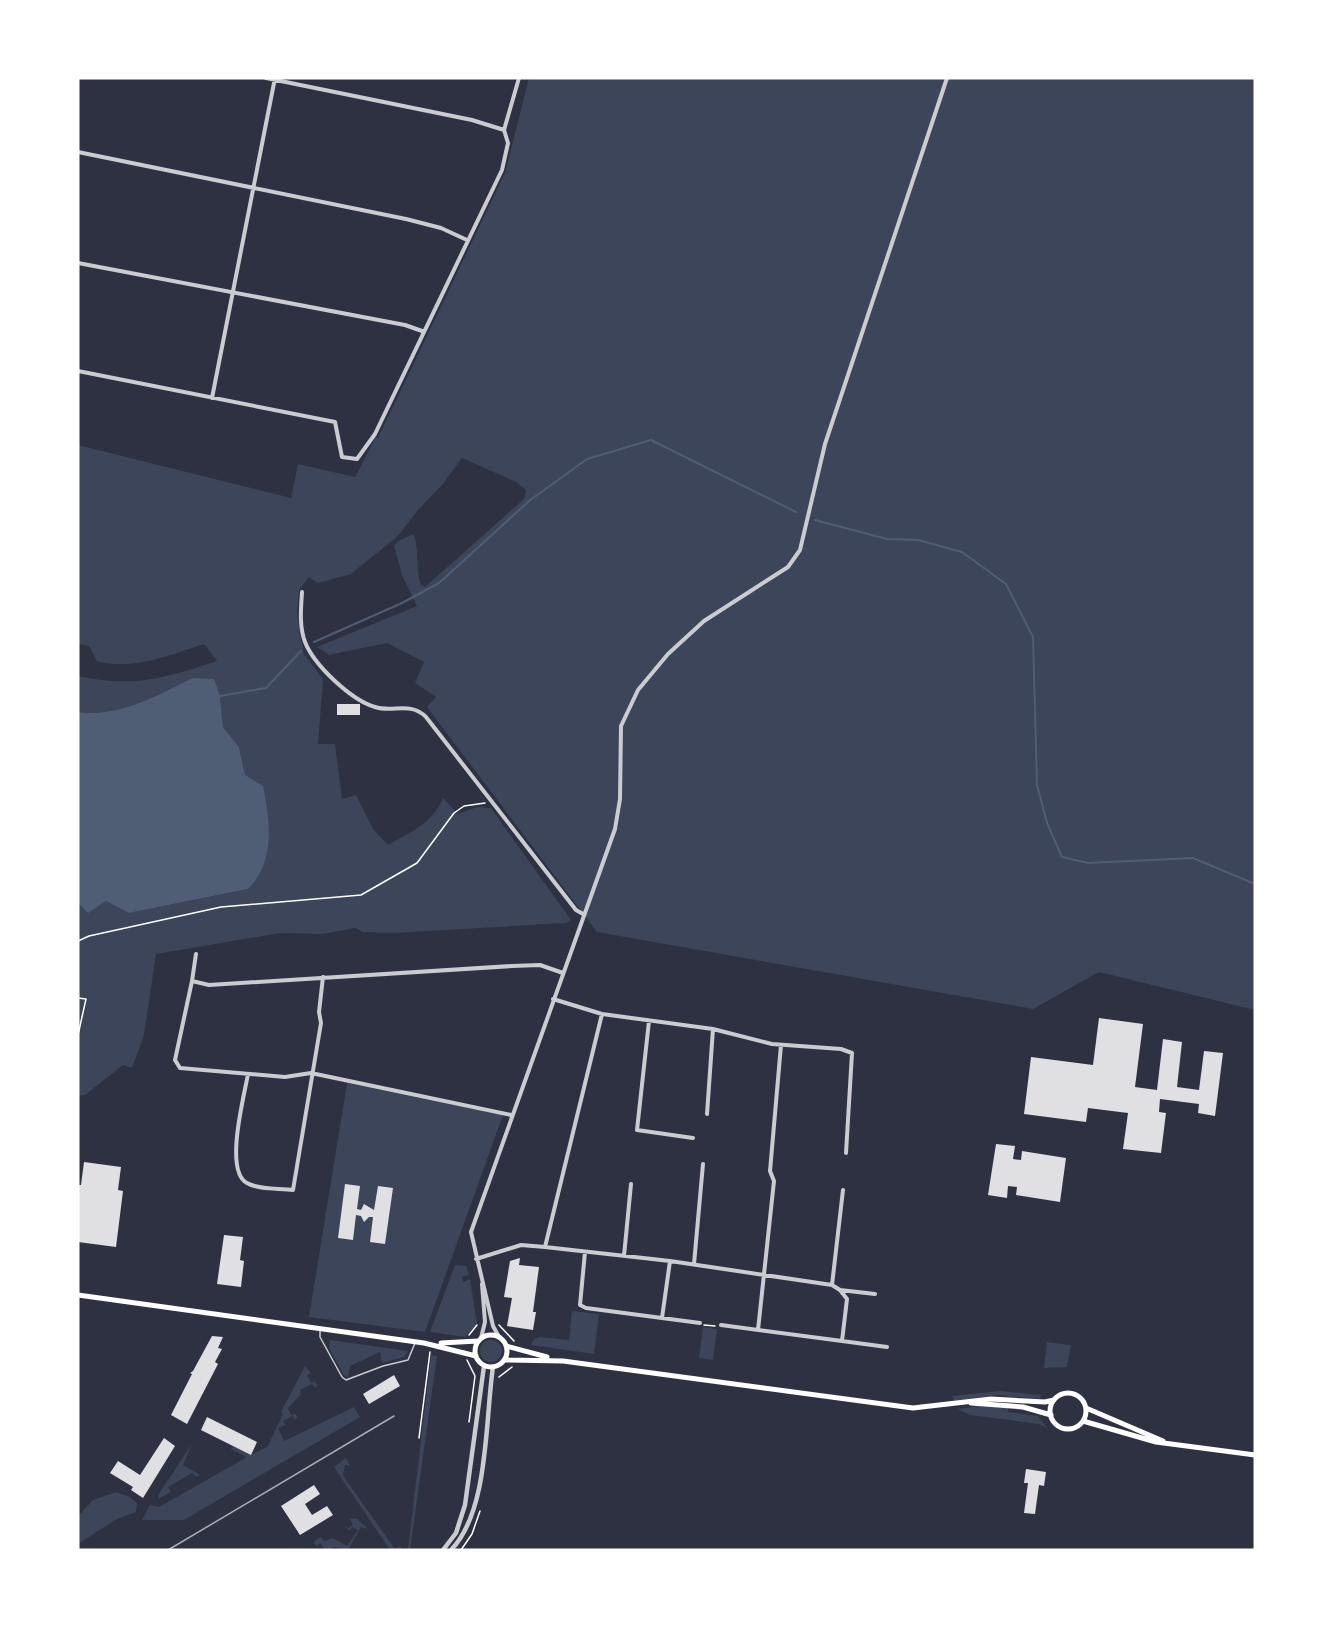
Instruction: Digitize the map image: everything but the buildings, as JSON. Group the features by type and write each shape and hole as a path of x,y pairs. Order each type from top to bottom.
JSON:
{"main road":[{"path":"78,1295 416,1341 476,1356 484,1366 493,1367 505,1360 516,1358 563,1361 913,1408 991,1399 1042,1402 1054,1400 1065,1393 1073,1394 1083,1401 1086,1408 1083,1421 1073,1428 1065,1428 1057,1425 1051,1415 1043,1411 1013,1406 963,1403"},
{"path":"424,1343 480,1340 490,1335 499,1337 506,1346 518,1351 563,1361"},
{"path":"476,1356 480,1340"},
{"path":"505,1360 506,1346"},
{"path":"1051,1415 1054,1400"},
{"path":"1086,1408 1165,1442"},
{"path":"1083,1421 1156,1442 1255,1455"}],"street":[{"path":"266,78 472,120 504,130"},
{"path":"78,371 336,422 342,457 357,459 375,434 422,331 502,170 508,143 504,130 519,78"},
{"path":"499,1337 493,1324 488,1295 476,1259 472,1240 473,1224 615,829 620,799 621,726 638,690 668,654 704,621 788,567 800,550 825,444 947,78"},
{"path":"213,398 275,79"},
{"path":"78,152 416,221 441,228 467,240"},
{"path":"78,263 234,291 405,325 422,331"},
{"path":"302,592 301,615 306,644 332,678 376,708 418,710 576,910 583,914"},
{"path":"196,954 175,1060 177,1065 285,1077 311,1073 512,1115"},
{"path":"192,981 209,985 531,965 540,965 563,973"},
{"path":"248,1074 235,1161 238,1175 248,1184 293,1190 321,1023 319,1012 324,977"},
{"path":"553,999 602,1014 713,1029 781,1045 841,1049 852,1053 846,1153"},
{"path":"545,1247 602,1014"},
{"path":"649,1022 637,1130 693,1138"},
{"path":"707,1114 713,1029"},
{"path":"758,1330 774,1181 770,1171 781,1045"},
{"path":"694,1264 703,1164"},
{"path":"624,1256 631,1184"},
{"path":"832,1285 843,1190"},
{"path":"476,1259 521,1245 694,1264 832,1285 840,1290 847,1299 842,1341"},
{"path":"585,1252 580,1305 586,1308 700,1323"},
{"path":"662,1318 670,1261"},
{"path":"480,1340 485,1322 481,1278"},
{"path":"840,1290 875,1294"},
{"path":"721,1325 887,1347"},
{"path":"443,1550 456,1533 465,1506 484,1366"},
{"path":"451,1550 464,1535 476,1507 493,1367"}],"lane":[{"path":"320,1329 320,1337 342,1377 346,1380 383,1366 408,1360 416,1341"}],"path":[{"path":"78,941 89,936 221,908 361,895 417,863 454,813 464,806 492,802"},
{"path":"78,998 86,999 78,1035"},
{"path":"700,1323 721,1325"},
{"path":"493,1324 502,1327 518,1346 518,1351"},
{"path":"419,1438 430,1352"},
{"path":"463,1357 473,1369 475,1376 469,1425"},
{"path":"497,1378 515,1364 516,1358"},
{"path":"461,1550 466,1544"}],"shaded area":[{"path":"529,78 1255,78 1255,1010 1099,972 1033,1009 597,932 427,707 436,697 415,683 424,662 387,643 329,655 317,647 417,606 402,575 394,546 398,541 413,534 419,579 421,585 425,587 524,499 526,490 516,482 462,458 398,536 351,574 318,583 309,577 299,590 297,612 304,654 323,679 318,744 335,744 342,799 356,795 373,829 388,845 427,820 439,807 443,798 458,814 477,807 491,808 571,920 566,923 394,933 363,932 355,928 323,934 280,933 156,954 144,1035 132,1068 123,1065 85,1095 78,1096 78,903 88,912 106,901 129,913 248,889 245,775 239,747 223,727 220,696 192,678 137,704 107,712 78,712 78,676 133,681 182,672 217,661 204,644 138,663 111,664 97,661 89,646 78,644 78,445 291,498 298,464 355,477 376,437 378,438 505,173"},
{"path":"192,678 214,679 220,696 223,727 239,747 245,775 263,786 268,813 269,840 263,866 248,889 129,913 106,901 88,913 78,903 78,712 107,712 137,704"},
{"path":"347,1083 503,1115 425,1332 309,1317"},
{"path":"455,1265 466,1266 469,1275 462,1277 463,1282 470,1279 477,1324 465,1337 430,1332"},
{"path":"572,1311 599,1314 594,1354 531,1345 534,1339 540,1337 569,1340"},
{"path":"703,1327 717,1329 713,1360 699,1358"},
{"path":"330,1340 408,1351 404,1357 382,1363 380,1352 350,1366 348,1377 344,1375 329,1348"},
{"path":"491,1340 499,1343 502,1351 499,1359 491,1362 483,1359 480,1351 483,1343"},
{"path":"1047,1342 1071,1345 1067,1367 1044,1368"},
{"path":"431,1355 437,1356 410,1550 408,1550"},
{"path":"305,1366 311,1373 307,1375 311,1383 315,1381 317,1386 315,1388 312,1384 300,1390 301,1394 288,1408 291,1415 296,1414 297,1417 295,1420 293,1416 283,1421 285,1425 278,1428 284,1441 354,1407 360,1417 184,1520 142,1520 150,1505 159,1507 247,1457 231,1449 233,1446 251,1455 268,1446 283,1414 281,1412"},
{"path":"1001,1391 1041,1395 1040,1399 997,1395 954,1401 952,1396"},
{"path":"981,1406 1008,1408 1008,1412 1038,1416 1047,1428 1039,1424 970,1415 957,1409"},
{"path":"192,1444 183,1465 200,1475 197,1477 192,1473 168,1487 171,1492 158,1499 158,1495"},
{"path":"346,1458 350,1466 345,1465 343,1476 395,1549 400,1546 402,1550 390,1550 334,1467"},
{"path":"116,1492 130,1497 137,1503 136,1512 115,1520 78,1544 78,1516 93,1500"},
{"path":"356,1518 368,1529 361,1527 348,1550 336,1547 325,1550 320,1543 317,1546 314,1544 315,1540 321,1537 324,1541 333,1538 347,1546 358,1530 352,1527 350,1531 342,1524 348,1528 353,1525 350,1519"}],"waterway":[{"path":"314,642 402,603 439,583 529,501 587,459 651,440 796,512"},
{"path":"815,520 887,539 918,540 962,552 1006,584 1033,637 1037,785 1047,823 1062,857 1088,863 1193,858 1255,884"},
{"path":"220,696 266,688 301,651"}],"tram line":[{"path":"168,1550 394,1416"}]}
